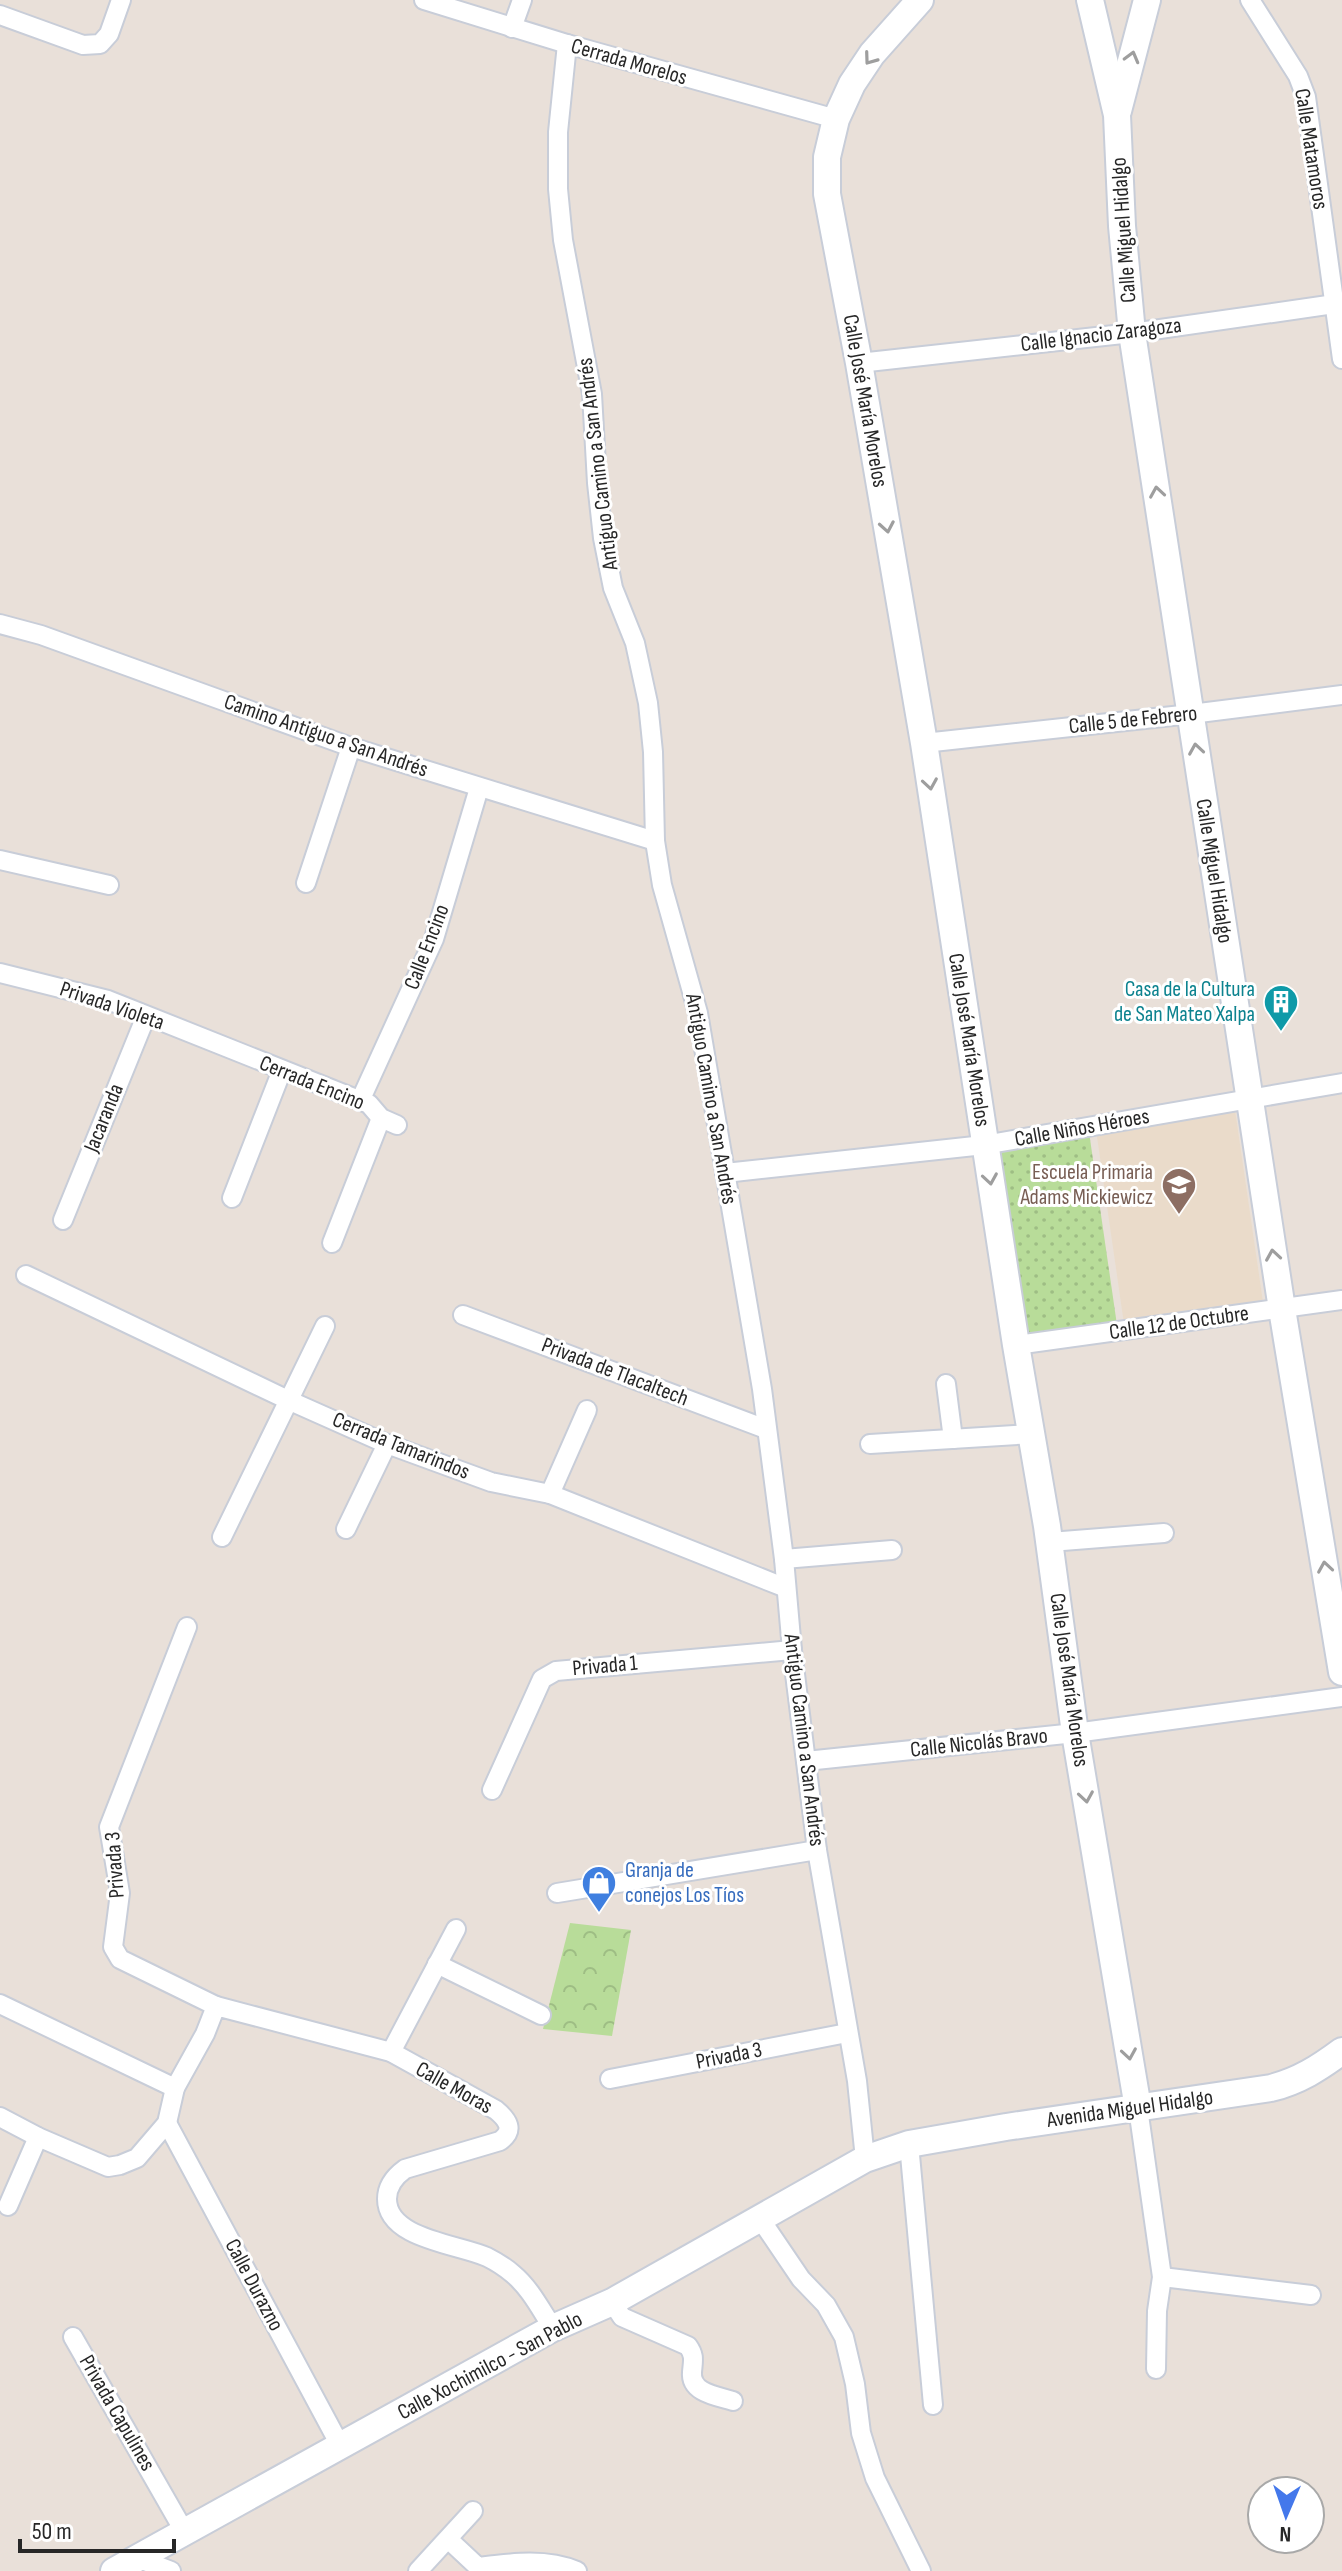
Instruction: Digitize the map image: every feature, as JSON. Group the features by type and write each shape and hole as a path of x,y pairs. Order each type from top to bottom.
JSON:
{"main road":[{"name":"Calle José María Morelos","path":"920,0 872,54 852,84 836,119 827,157 827,194 924,743 984,1145 1050,1542 1075,1733 1138,2108"},
{"name":"Calle Miguel Hidalgo","path":"1090,0 1117,115 1122,226 1132,333 1249,1099 1342,1672"},
{"name":"Calle Miguel Hidalgo","path":"1117,115 1147,0"},
{"name":"Avenida Miguel Hidalgo","path":"865,2159 909,2144 1292,2083 1342,2051"},
{"name":"Calle Xochimilco - San Pablo","path":"114,2571 553,2328 612,2302 865,2159"}],"street":[{"path":"0,15 83,45 100,44 109,34 121,0"},
{"name":"Cerrada Morelos","path":"424,0 567,44 836,119"},
{"path":"512,28 522,0"},
{"name":"Calle Matamoros","path":"1250,0 1298,76 1306,97 1338,303 1342,359"},
{"name":"Antiguo Camino a San Andrés","path":"567,44 558,132 558,189 563,240 592,394 603,538 613,588 635,643 648,703 653,752 655,841 662,885 698,1013 725,1173 766,1429 817,1850 857,2081 865,2159"},
{"name":"Calle Ignacio Zaragoza","path":"859,363 1132,333 1338,303"},
{"name":"Camino Antiguo a San Andrés","path":"0,624 41,635 351,747 655,841"},
{"name":"Calle 5 de Febrero","path":"924,743 1342,695"},
{"path":"306,883 351,747"},
{"name":"Calle Encino","path":"360,1101 434,939 479,788"},
{"path":"0,860 109,885"},
{"name":"Privada Violeta","path":"0,973 108,1000 223,1046"},
{"name":"Jacaranda","path":"63,1220 146,1016"},
{"name":"Cerrada Encino","path":"223,1046 360,1101 389,1122 332,1243"},
{"path":"232,1198 282,1070"},
{"name":"Calle Niños Héroes","path":"725,1173 984,1145 1342,1083"},
{"name":"Cerrada Tamarindos","path":"26,1275 387,1444 491,1482 550,1494 786,1588"},
{"name":"Calle 12 de Octubre","path":"1016,1345 1342,1300"},
{"name":"Privada de Tlacaltech","path":"463,1315 766,1429"},
{"path":"222,1537 325,1326"},
{"path":"946,1384 953,1439"},
{"path":"550,1494 587,1410"},
{"path":"870,1444 1032,1434"},
{"path":"346,1529 387,1444"},
{"path":"1050,1542 1164,1533"},
{"path":"784,1559 892,1550"},
{"name":"Privada 3","path":"187,1627 109,1827 120,1893 113,1947 120,1959 216,2006"},
{"name":"Privada 1","path":"492,1790 542,1679 556,1671 792,1650"},
{"name":"Calle Nicolás Bravo","path":"806,1761 1075,1733 1342,1697"},
{"path":"557,1893 817,1850"},
{"path":"391,2052 456,1929"},
{"path":"437,1964 541,2015"},
{"path":"0,2004 175,2088"},
{"path":"0,2117 108,2167 137,2158 167,2123 175,2088 205,2034 216,2006"},
{"name":"Calle Moras","path":"216,2006 391,2052 496,2110 507,2120 507,2136 500,2141 405,2169 394,2177 387,2194 388,2209 394,2221 417,2235 488,2258 514,2274 553,2328"},
{"name":"Privada 3","path":"610,2079 847,2033"},
{"path":"1138,2108 1162,2277 1157,2311 1156,2369"},
{"name":"Calle Durazno","path":"167,2123 341,2447"},
{"path":"8,2206 38,2137"},
{"path":"909,2144 933,2405"},
{"path":"759,2217 801,2279 826,2305 844,2337 855,2384 861,2433 875,2478 921,2571"},
{"path":"1162,2277 1311,2295"},
{"path":"612,2302 622,2317 688,2346 694,2355 691,2377 694,2385 733,2401"},
{"name":"Privada Capulines","path":"73,2337 184,2531"},
{"path":"418,2571 473,2511"},
{"path":"449,2540 474,2569 525,2562 561,2565 577,2571"},
{"path":"137,2558 171,2571"}],"shaded area":[{"name":"Escuela Primaria Adams Mickiewicz","path":"1235,1110 1263,1302 1124,1324 1096,1130"}],"green space":[{"path":"1089,1132 1117,1325 1025,1340 996,1144"},
{"path":"570,1923 631,1930 612,2036 543,2029"}],"place":[{"name":"Casa de la Cultura de San Mateo Xalpa","path":"1281,1033"},
{"name":"Escuela Primaria Adams Mickiewicz","path":"1179,1216"},
{"name":"Granja de conejos Los Tíos","path":"599,1914"}]}
